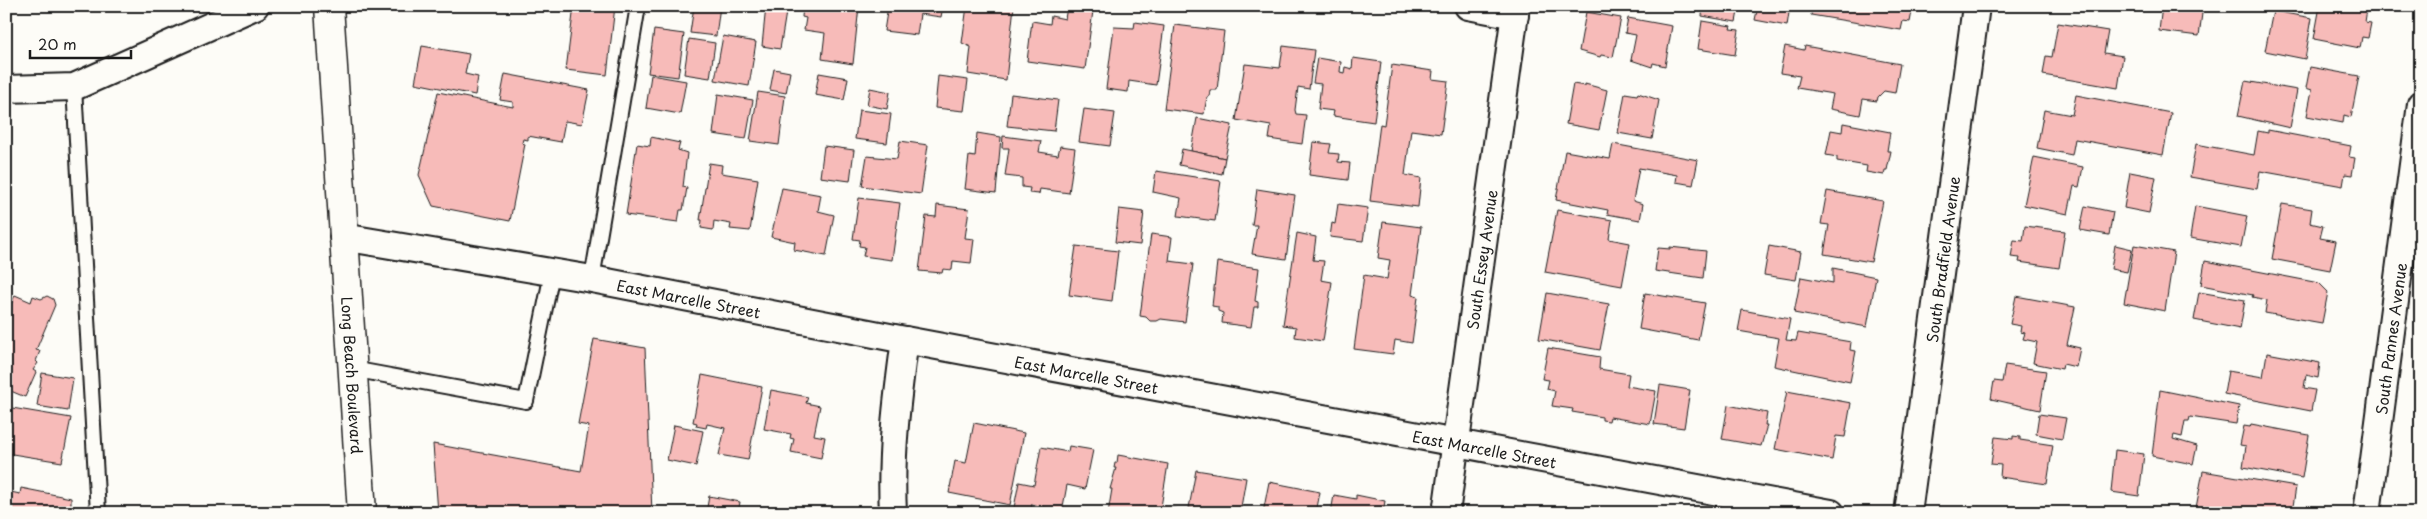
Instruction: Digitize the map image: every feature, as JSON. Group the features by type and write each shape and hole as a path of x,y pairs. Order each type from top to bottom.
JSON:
{"main road":[{"name":"Long Beach Boulevard","path":"329,6 362,513"}],"street":[{"path":"6,88 74,87 255,6"},
{"path":"1468,6 1515,11"},
{"name":"South Bradfield Avenue","path":"1908,513 1976,6"},
{"name":"South Essey Avenue","path":"1446,513 1454,443 1515,11"},
{"name":"South Pannes Avenue","path":"2367,513 2421,104"},
{"name":"East Marcelle Street","path":"343,238 592,279 906,340 1831,513"},
{"path":"893,513 891,470 896,406 906,340"}],"lane":[{"path":"592,279 638,6"},
{"path":"74,87 98,513"},
{"path":"352,369 526,401 552,272"}],"building":[{"path":"574,6 615,6 607,75 566,70"},
{"path":"694,6 720,6 716,36 690,33"},
{"path":"766,6 787,6 780,49 762,46"},
{"path":"803,6 859,6 853,64 822,59 825,33 804,30 806,18 802,17"},
{"path":"888,6 943,6 941,17 920,14 917,35 884,31"},
{"path":"967,6 1014,6 1006,80 968,74 971,47 962,43"},
{"path":"1703,6 1739,6 1736,22 1702,16"},
{"path":"1758,6 1790,6 1787,26 1755,20"},
{"path":"1812,6 1913,6 1910,22 1903,21 1901,30 1811,15"},
{"path":"2162,6 2203,6 2199,36 2159,31"},
{"path":"2320,6 2348,6 2367,9 2365,22 2371,23 2368,38 2362,37 2360,48 2314,39"},
{"path":"1067,7 1093,11 1085,69 1027,61 1032,21 1050,24 1051,16 1065,19"},
{"path":"2273,11 2312,18 2305,59 2265,51"},
{"path":"1586,12 1621,18 1613,57 1601,55 1600,57 1579,51"},
{"path":"1628,18 1672,26 1665,66 1653,63 1652,67 1631,60 1636,35 1625,33"},
{"path":"1702,21 1731,26 1730,29 1739,30 1735,55 1698,49"},
{"path":"1135,22 1164,26 1156,85 1129,81 1128,92 1106,89 1114,27 1134,28"},
{"path":"2058,23 2108,31 2104,53 2123,56 2118,88 2043,75 2046,56 2052,57"},
{"path":"1175,25 1224,31 1217,90 1210,90 1204,114 1164,109"},
{"path":"654,30 684,34 678,77 648,73"},
{"path":"723,36 756,42 749,86 715,80"},
{"path":"689,39 715,43 710,78 684,74"},
{"path":"422,46 469,54 465,74 478,77 475,95 415,83"},
{"path":"1283,46 1314,50 1309,89 1298,87 1295,110 1296,114 1306,115 1302,144 1269,139 1271,126 1236,120 1245,64 1280,68"},
{"path":"1785,46 1804,50 1805,46 1900,64 1895,93 1884,91 1877,101 1863,99 1860,115 1830,109 1833,94 1797,88 1800,76 1780,73"},
{"path":"1317,58 1341,62 1340,72 1344,73 1345,67 1352,69 1353,58 1381,62 1374,122 1333,116 1334,111 1318,109 1321,84 1313,83"},
{"path":"1392,65 1433,71 1432,79 1448,81 1441,134 1411,130 1405,175 1421,178 1418,207 1370,201 1380,124 1384,125"},
{"path":"2310,67 2359,76 2351,117 2344,115 2343,123 2307,116 2312,90 2306,88"},
{"path":"774,69 790,72 786,93 770,90"},
{"path":"819,73 848,78 844,100 815,95"},
{"path":"505,74 589,90 582,124 565,121 561,142 528,136 528,140 523,139 522,143 525,144 510,221 433,206 419,175 438,92 513,107 513,102 500,100"},
{"path":"651,75 686,81 680,114 646,108"},
{"path":"938,76 968,80 964,111 935,108"},
{"path":"2245,81 2297,90 2290,128 2238,116"},
{"path":"1573,84 1585,86 1585,84 1607,90 1599,130 1566,124"},
{"path":"870,88 890,92 887,109 867,105"},
{"path":"758,92 785,96 779,145 750,141"},
{"path":"1625,93 1637,95 1638,93 1659,100 1652,139 1618,133"},
{"path":"718,94 753,100 746,139 713,134"},
{"path":"1011,94 1058,100 1054,131 1007,126"},
{"path":"2076,95 2171,113 2163,155 2075,139 2072,155 2037,148 2044,110 2072,115"},
{"path":"1084,109 1115,113 1110,146 1079,142"},
{"path":"859,110 891,114 887,143 855,139"},
{"path":"1197,118 1232,125 1225,158 1191,151"},
{"path":"1843,123 1890,132 1887,151 1891,151 1884,175 1866,172 1867,166 1837,161 1837,157 1826,155 1831,130 1842,132"},
{"path":"2268,130 2351,146 2349,157 2355,158 2352,175 2345,174 2343,186 2260,171 2257,189 2190,177 2196,144 2254,155 2258,131 2268,133"},
{"path":"977,133 1001,137 996,193 965,189 969,156 975,157"},
{"path":"1003,136 1041,141 1039,152 1058,155 1060,146 1075,148 1069,193 1040,189 1039,194 1029,193 1030,188 1022,187 1022,178 1005,176 1009,148 1002,148"},
{"path":"651,137 680,143 678,150 687,153 683,187 687,188 683,210 680,210 678,222 626,215 637,144 650,146"},
{"path":"900,141 928,145 921,194 862,186 867,156 897,159"},
{"path":"1313,142 1331,144 1329,153 1339,154 1338,162 1350,163 1348,180 1309,175"},
{"path":"1613,144 1698,160 1693,185 1676,182 1677,175 1639,168 1633,201 1643,204 1640,220 1607,214 1608,210 1556,200 1565,151 1610,159"},
{"path":"824,146 854,150 850,181 820,177"},
{"path":"1182,149 1225,158 1222,174 1179,165"},
{"path":"2034,157 2083,167 2079,187 2074,186 2068,214 2024,205"},
{"path":"709,163 722,165 721,173 758,179 750,231 730,229 731,224 714,221 713,230 701,228 702,220 700,220"},
{"path":"1156,171 1221,181 1215,221 1178,216 1181,198 1153,192"},
{"path":"2130,172 2156,177 2149,213 2124,208"},
{"path":"782,188 821,195 818,211 834,215 826,256 794,250 795,242 771,237"},
{"path":"1257,189 1295,195 1286,259 1252,254 1257,225 1252,225"},
{"path":"1827,191 1883,201 1871,262 1824,254 1829,225 1821,224"},
{"path":"859,198 900,203 892,260 863,256 865,247 859,246 860,240 853,239"},
{"path":"1338,204 1368,208 1363,241 1330,237 1332,223 1335,224"},
{"path":"2282,204 2312,209 2310,223 2323,226 2320,238 2336,241 2330,270 2272,259"},
{"path":"937,205 969,209 965,238 974,239 971,263 953,261 952,270 943,269 942,273 919,271 926,216 936,217"},
{"path":"2085,206 2113,212 2109,235 2080,230"},
{"path":"2195,206 2247,216 2241,247 2190,238"},
{"path":"1119,209 1144,212 1140,245 1115,242"},
{"path":"1557,210 1612,220 1609,239 1630,243 1622,286 1545,272"},
{"path":"1383,222 1421,227 1412,295 1418,297 1412,343 1395,340 1393,354 1354,349 1364,275 1387,279 1390,260 1378,258"},
{"path":"2025,226 2065,231 2059,268 2019,262 2020,258 2011,257 2014,240 2023,241"},
{"path":"1297,233 1316,237 1313,260 1324,261 1321,280 1332,282 1323,341 1295,337 1296,327 1283,325"},
{"path":"1151,234 1172,237 1169,261 1193,264 1185,322 1161,319 1150,321 1146,317 1140,316"},
{"path":"2115,245 2132,249 2127,272 2111,269"},
{"path":"2134,245 2174,252 2165,311 2124,303"},
{"path":"1076,246 1118,251 1112,301 1069,295"},
{"path":"1769,246 1801,252 1796,280 1764,275"},
{"path":"1670,247 1706,251 1703,278 1655,271 1658,248 1670,249"},
{"path":"2205,261 2319,283 2328,292 2322,323 2265,313 2267,300 2252,297 2253,295 2201,285"},
{"path":"1217,262 1259,268 1255,301 1258,302 1258,307 1254,307 1251,327 1222,323 1223,313 1218,311 1218,307 1212,306"},
{"path":"1833,268 1876,277 1867,327 1794,313 1801,277 1833,283"},
{"path":"2199,292 2245,300 2240,329 2194,320"},
{"path":"1547,293 1609,304 1600,350 1539,339"},
{"path":"1645,293 1705,303 1698,340 1639,329"},
{"path":"15,295 31,302 33,296 41,299 47,296 53,299 55,305 36,350 40,351 36,361 38,363 33,370 36,372 25,397 6,389 6,316"},
{"path":"2016,296 2075,307 2067,345 2080,348 2076,367 2063,364 2062,369 2033,363 2037,342 2023,339 2025,333 2020,332 2021,326 2010,324"},
{"path":"1742,310 1790,319 1786,340 1796,341 1798,333 1851,342 1850,350 1856,351 1850,382 1774,366 1779,338 1738,331"},
{"path":"594,339 645,348 652,513 438,513 433,444 581,471 589,426 578,424"},
{"path":"1548,348 1600,357 1599,369 1629,374 1627,386 1656,391 1650,424 1610,417 1609,421 1602,420 1602,417 1572,412 1573,409 1552,406 1555,391 1547,389 1549,380 1542,379"},
{"path":"2267,353 2320,363 2318,378 2306,375 2304,388 2315,390 2311,411 2224,394 2228,371 2263,377"},
{"path":"2005,365 2046,371 2040,410 1991,399 1994,381 2002,382"},
{"path":"42,373 73,378 68,411 37,406"},
{"path":"702,375 762,387 748,460 719,455 725,428 707,424 706,428 696,426 697,423 693,422"},
{"path":"1660,385 1690,390 1684,428 1654,424"},
{"path":"771,390 808,397 806,403 820,406 814,435 825,437 821,458 791,452 794,439 790,438 791,434 764,429"},
{"path":"2160,390 2239,406 2236,424 2190,417 2189,421 2185,421 2182,437 2174,435 2173,439 2197,446 2193,464 2152,456"},
{"path":"1787,391 1851,403 1845,437 1836,436 1832,460 1775,449"},
{"path":"1728,405 1767,413 1765,425 1767,425 1761,446 1722,439"},
{"path":"6,407 71,418 62,462 6,453"},
{"path":"2039,414 2066,418 2062,439 2036,434"},
{"path":"974,423 1024,433 1010,505 949,493 955,461 966,463"},
{"path":"2251,424 2309,435 2302,478 2243,467 2246,446 2240,445 2244,426 2250,427"},
{"path":"674,425 703,431 696,466 667,460"},
{"path":"2013,436 2020,437 2020,440 2053,445 2047,484 2000,477 2001,465 1991,464 1995,437 2013,439"},
{"path":"1069,446 1093,450 1085,489 1067,485 1062,512 1032,504 1031,510 1035,511 1035,513 1013,513 1019,482 1034,485 1041,447 1068,452"},
{"path":"2115,450 2144,454 2139,496 2111,492"},
{"path":"1118,455 1168,464 1160,513 1108,513 1112,489 1110,489"},
{"path":"1196,470 1246,478 1240,513 1196,513 1197,509 1189,508"},
{"path":"2203,471 2296,487 2293,506 2298,507 2297,513 2195,513"},
{"path":"1269,482 1320,492 1316,513 1263,513"},
{"path":"21,488 71,498 71,513 6,513 6,491 20,494"},
{"path":"1334,495 1356,499 1356,495 1385,501 1383,513 1331,513"},
{"path":"709,496 740,502 738,513 706,513"},
{"path":"1170,508 1191,512 1191,513 1169,513"}]}
